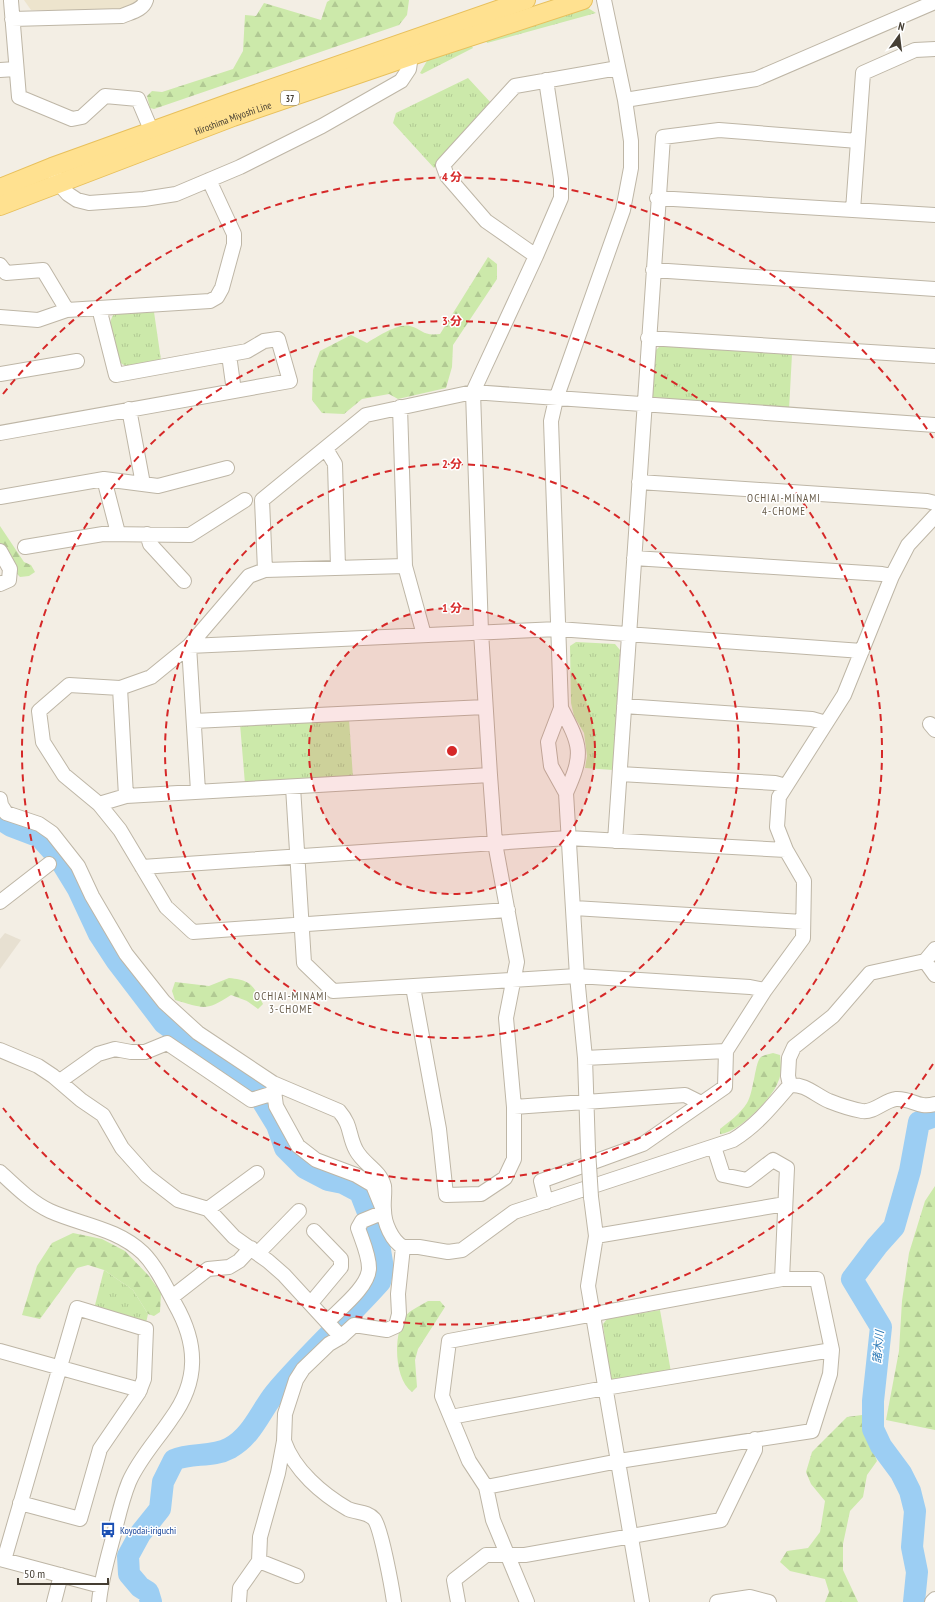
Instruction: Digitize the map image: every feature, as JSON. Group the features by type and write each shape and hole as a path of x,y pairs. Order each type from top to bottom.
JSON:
{"main road":[{"name":"Hiroshima Miyoshi Line","path":"0,188 52,167 526,0"},
{"name":"Hiroshima Miyoshi Line","path":"0,206 233,117 411,56 583,0"}],"street":[{"path":"8,24 122,16 138,10 145,4 146,0"},
{"path":"604,0 625,100 631,142 631,168 623,210 556,399 551,421 561,708 548,742 551,766 566,793 577,976 585,1058 591,1198 596,1236 588,1286 632,1536 642,1602"},
{"path":"11,1 8,24 16,69 19,97 72,119 82,118 105,96 138,99 152,132"},
{"path":"625,100 756,79 935,2"},
{"path":"853,210 863,73 915,50 935,49"},
{"path":"52,167 59,184 68,194 77,200 89,203 144,199 176,194 240,167 322,126 400,81 409,69 411,56"},
{"path":"536,256 486,221 447,176 444,165 515,86 618,68"},
{"path":"0,70 16,69"},
{"path":"412,987 439,1129 446,1195 481,1194 505,1178 514,1159 514,1107 506,1018 517,962 496,843 490,774 481,632 473,392 561,198 560,179 546,80"},
{"path":"615,841 648,338 663,137 719,130 858,141"},
{"path":"0,317 38,320 67,310 210,301 217,297 222,288 234,251 234,234 209,180"},
{"path":"658,198 935,215"},
{"path":"0,265 6,273 43,270 67,310"},
{"path":"653,270 935,289"},
{"path":"0,433 290,381 278,339 264,341 247,351 229,355 116,375 99,308"},
{"path":"648,338 935,356"},
{"path":"229,355 234,391"},
{"path":"0,374 77,361"},
{"path":"266,570 262,500 366,415 473,392 935,425"},
{"path":"400,408 405,566 424,635"},
{"path":"129,409 143,484"},
{"path":"326,449 334,464 338,567"},
{"path":"0,497 104,479 158,486 227,468"},
{"path":"104,479 118,533"},
{"path":"639,482 927,501 935,503"},
{"path":"24,547 118,533 190,535 245,500"},
{"path":"546,1202 541,1181 643,1144 725,1087 726,1051 765,990 803,938 804,882 786,850 777,827 779,797 844,695 892,576 908,545 935,516"},
{"path":"147,534 150,544 184,581"},
{"path":"0,551 10,569 9,580 0,584"},
{"path":"634,558 882,574 892,576"},
{"path":"405,566 266,570 249,576 189,646 151,677 120,688 69,685 39,711 43,742 64,775 99,804 120,830 166,907 193,932 508,910"},
{"path":"189,646 558,629 862,652"},
{"path":"189,646 198,791"},
{"path":"120,688 126,796"},
{"path":"624,706 812,719 826,723"},
{"path":"194,721 485,707"},
{"path":"561,708 576,737 578,753 577,769 566,793"},
{"path":"99,804 126,796 490,774"},
{"path":"620,774 775,783 786,786"},
{"path":"293,787 304,963 333,991 412,987 514,978 577,976 750,987 765,990"},
{"path":"0,799 1,805 6,813 39,824 52,833 78,866 92,896 126,954 164,1002 268,1092 298,1146 316,1160 356,1175 373,1185 373,1216"},
{"path":"142,866 568,838 786,850"},
{"path":"0,902 49,864"},
{"path":"574,908 803,922"},
{"path":"790,1085 788,1076 789,1058 794,1047 833,1016 870,973 925,961 935,949"},
{"path":"925,961 935,975"},
{"path":"60,1081 98,1054 115,1049 131,1052 145,1052 167,1043 251,1100 268,1092 339,1111 346,1119 355,1149 364,1161 377,1172 384,1186 373,1216 358,1228 369,1267 368,1276 334,1329 329,1344 303,1369 296,1380 285,1414 284,1441 278,1473 260,1537 259,1561 240,1588 239,1602"},
{"path":"0,1050 38,1066 60,1081 81,1100 103,1115 122,1148 147,1176 178,1200 208,1209 234,1237 284,1275 334,1329"},
{"path":"585,1058 726,1051"},
{"path":"373,1216 389,1228 397,1244 403,1247 419,1247 448,1252 462,1250 514,1212 733,1140 749,1130 764,1117 790,1085"},
{"path":"790,1085 798,1085 811,1089 828,1100 863,1111 874,1109 896,1099 925,1107 935,1104"},
{"path":"514,1107 685,1095 700,1103"},
{"path":"714,1147 723,1175 747,1180 773,1160 787,1168 782,1279"},
{"path":"0,1172 33,1200 49,1210 109,1232 128,1241 144,1254 182,1315 190,1338 193,1359 190,1380 184,1398 172,1419 138,1464 129,1481 101,1586 99,1602"},
{"path":"208,1209 257,1173"},
{"path":"596,1236 785,1204"},
{"path":"172,1297 208,1269 229,1267 254,1251 299,1211"},
{"path":"311,1303 341,1267 341,1259 314,1231"},
{"path":"334,1329 354,1325 387,1330 396,1326 403,1247"},
{"path":"486,1487 618,1461 812,1431 830,1374 832,1350 817,1279 782,1279 449,1341 442,1396 469,1461 486,1487 493,1520 527,1602"},
{"path":"20,1503 80,1519 100,1449 140,1390 144,1379 146,1329 77,1308 20,1503 2,1559 101,1586"},
{"path":"451,1417 605,1388 832,1350"},
{"path":"0,1351 140,1390"},
{"path":"458,1602 454,1580 486,1556 508,1554 525,1555 721,1520 755,1450 755,1439"},
{"path":"284,1441 288,1453 307,1477 330,1497 350,1509 367,1514 375,1520 380,1534 394,1602"},
{"path":"259,1561 297,1576"},
{"path":"54,1602 61,1575"},
{"path":"717,1602 750,1597 769,1602"},
{"path":"932,1602 935,1599"}],"shaded area":[{"path":"24,0 140,0 126,11 31,10"},
{"path":"5,933 21,940 0,969 0,939"}],"green space":[{"path":"330,0 409,0 407,15 399,25 154,109 150,108 147,96 152,91 162,92 233,69 243,51 245,15 256,16 264,3 321,20 327,2"},
{"path":"580,7 588,8 596,13 487,43 485,38"},
{"path":"470,43 473,48 422,74 420,73 428,59"},
{"path":"468,78 492,104 434,168 393,123 396,113"},
{"path":"488,257 497,264 497,279 453,345 452,367 446,388 398,399 389,394 362,399 344,414 322,413 312,400 313,370 320,351 351,335 367,343 394,328 405,326 410,326 430,334 440,334"},
{"path":"154,312 161,360 127,367 119,362 111,338 111,319 114,314"},
{"path":"660,346 792,354 789,410 657,402 651,396 655,351"},
{"path":"0,526 24,562 31,565 35,572 29,576 20,577 13,569 0,543"},
{"path":"576,642 615,644 620,650 613,770 585,768 587,756 584,733 574,716 571,703 570,646"},
{"path":"349,719 353,778 245,784 240,724"},
{"path":"229,978 247,982 257,992 263,1004 258,1009 247,1001 231,995 215,1004 204,1007 175,1000 172,991 175,982 209,986"},
{"path":"773,1053 780,1055 781,1072 779,1079 769,1097 744,1122 727,1132 720,1134 720,1129 738,1114 747,1103 759,1060 762,1056"},
{"path":"935,1186 935,1430 886,1420 899,1351 902,1301 909,1253 925,1201"},
{"path":"73,1233 102,1239 125,1251 149,1276 161,1293 160,1312 154,1316 148,1314 133,1290 104,1270 88,1265 77,1268 40,1319 22,1315 37,1266 52,1243"},
{"path":"104,1270 133,1290 148,1314 146,1323 94,1309"},
{"path":"428,1301 440,1301 445,1307 418,1349 415,1360 417,1387 412,1392 406,1386 399,1367 397,1356 398,1334 407,1314"},
{"path":"660,1310 671,1372 616,1381 610,1378 603,1324 607,1319"},
{"path":"862,1415 877,1461 867,1475 863,1497 850,1511 843,1544 843,1570 858,1602 825,1602 829,1592 825,1579 790,1571 780,1562 787,1551 808,1548 820,1532 825,1501 811,1484 806,1472 812,1452 847,1417"}],"waterway":[{"path":"0,819 11,826 40,837 59,858 78,889 99,934 116,960 164,1023 255,1089 277,1125 285,1148 305,1168 328,1180 343,1183 360,1192 378,1238 383,1268 380,1282 275,1393 244,1437 238,1443 223,1451 187,1456 174,1460 163,1482 160,1509 140,1534 128,1556 129,1574 140,1587 148,1592 151,1602"},
{"name":"諸木川","path":"914,1602 917,1572 912,1547 915,1511 910,1491 901,1473 881,1446 873,1429 873,1401 881,1327 852,1279 877,1246 894,1227 910,1171 919,1122 935,1116"}],"place":[{"name":"Koyodai-iriguchi","path":"108,1530"}],"district":[{"name":"OCHIAI-MINAMI 4-CHOME","path":"784,504"},
{"name":"OCHIAI-MINAMI 3-CHOME","path":"291,1002"}]}
